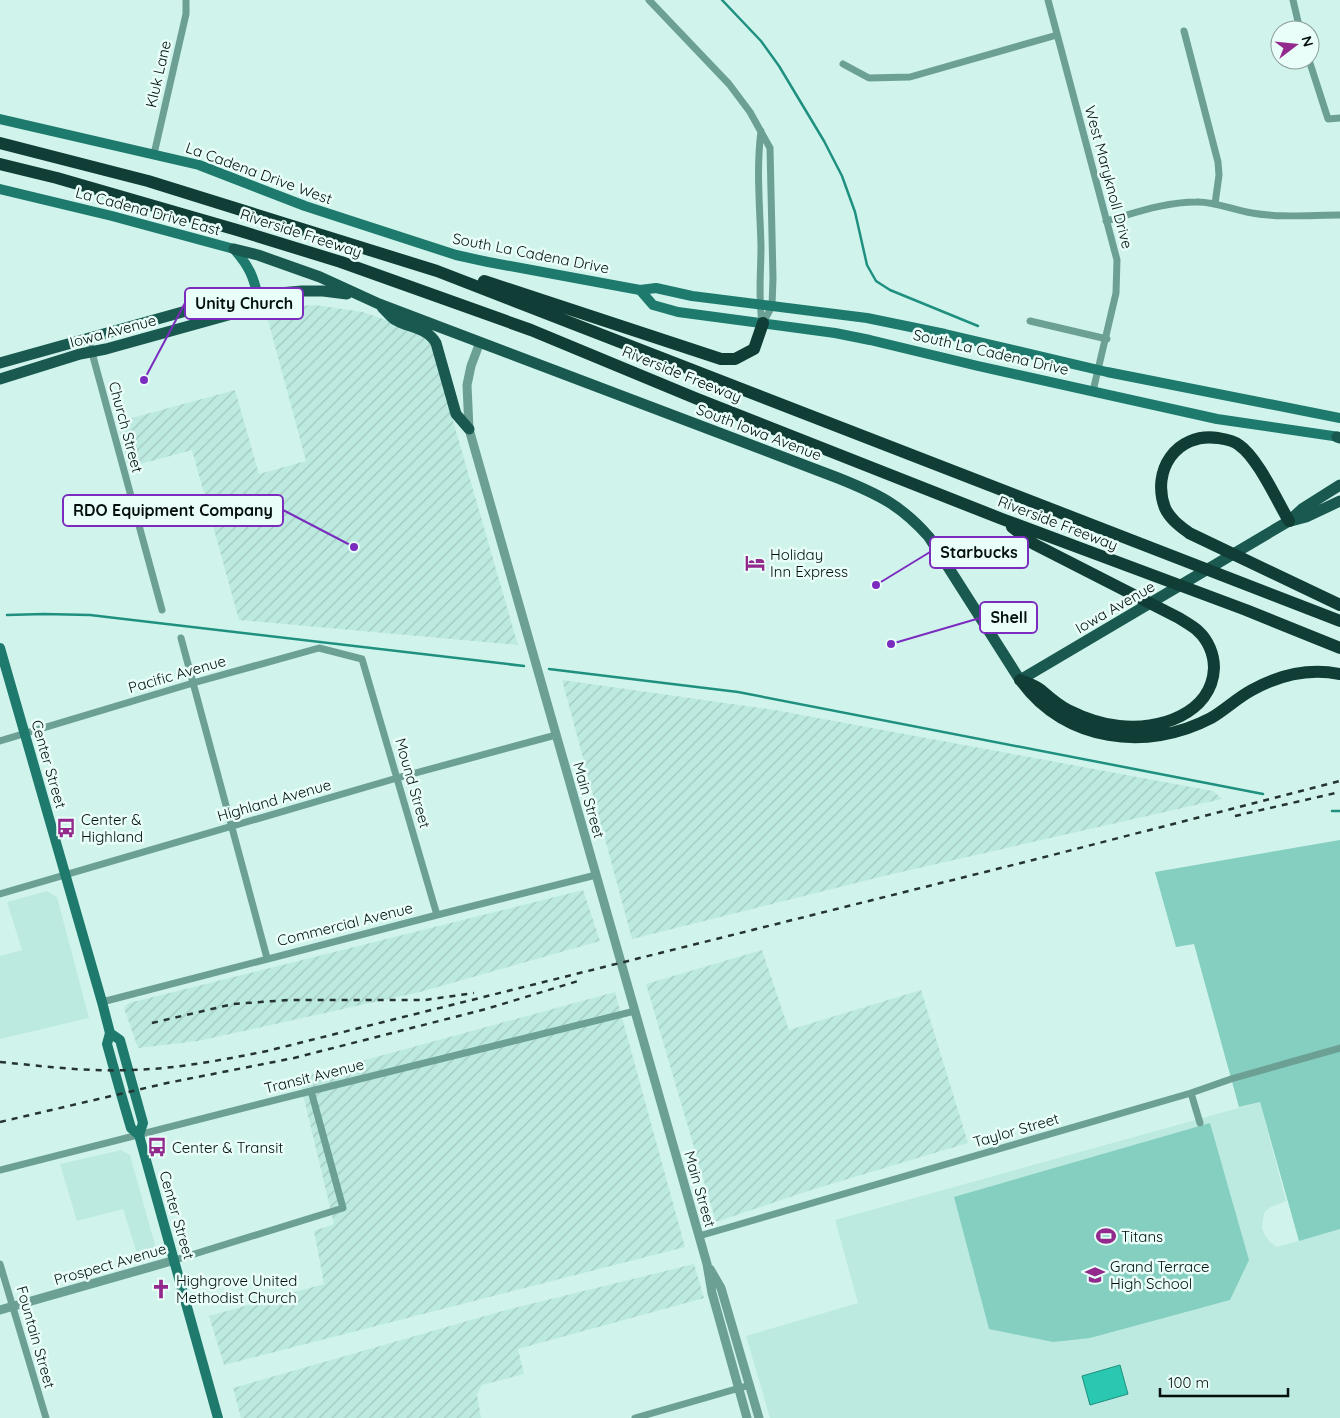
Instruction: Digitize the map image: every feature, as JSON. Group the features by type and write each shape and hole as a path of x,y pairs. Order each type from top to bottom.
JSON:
{"highway":[{"name":"Riverside Freeway","path":"0,142 148,180 437,271 1340,620"},
{"name":"Riverside Freeway","path":"0,164 67,180 341,262 531,330 704,402 1002,519 1246,610 1340,648"},
{"path":"437,271 463,274 721,360 735,360 754,349 763,323"},
{"path":"1289,521 1256,464 1248,452 1239,444 1230,440 1212,437 1189,442 1170,455 1161,484 1162,496 1170,516 1178,524 1189,532 1340,605"},
{"path":"1002,519 1034,544 1179,618 1198,630 1207,641 1214,664 1211,685 1200,704 1175,718 1145,726 1119,726 1088,720 1067,710 1040,689 1020,680"},
{"path":"1020,680 1032,696 1055,715 1087,729 1107,735 1132,737 1160,735 1189,727 1211,718 1251,690 1285,676 1318,671 1340,674"}],"main road":[{"name":"La Cadena Drive West","path":"0,119 199,165 305,206 418,243"},
{"name":"La Cadena Drive East","path":"0,189 112,216 234,249 247,264 255,282 258,298"},
{"name":"South La Cadena Drive","path":"418,243 488,262 640,290 656,288 692,296 866,318 1097,369 1340,418"},
{"path":"234,249 258,255 320,278 359,296"},
{"name":"South La Cadena Drive","path":"640,290 654,304 678,312 802,328 870,340 978,366 1234,422 1339,437"},
{"name":"Iowa Avenue","path":"0,363 246,294 258,298 279,293 323,291 359,296"},
{"name":"South Iowa Avenue","path":"359,296 864,488 882,497 915,521 929,537 1020,680"},
{"name":"Iowa Avenue","path":"0,379 250,309 258,298"},
{"path":"379,304 394,319 433,336 456,414 469,429"},
{"name":"Iowa Avenue","path":"1020,680 1289,521 1302,509 1340,485"},
{"name":"Iowa Avenue","path":"1289,521 1306,517 1340,500"},
{"name":"Center Street","path":"0,648 110,1033 120,1040 143,1123 140,1135 218,1418"}],"street":[{"name":"Kluk Lane","path":"154,154 186,14 186,0"},
{"path":"649,0 730,84 750,112 770,148 772,306 763,323"},
{"name":"West Maryknoll Drive","path":"1048,0 1117,260 1116,294 1107,339 1097,369 1093,391"},
{"path":"1293,0 1298,20"},
{"path":"1184,31 1218,162 1219,176 1215,204"},
{"path":"842,64 870,78 910,77 1057,36"},
{"path":"1312,70 1328,119 1340,118"},
{"path":"761,131 758,152 760,304 763,323"},
{"path":"1106,221 1182,202 1206,202 1271,216 1340,215"},
{"path":"1030,321 1107,339"},
{"name":"Church Street","path":"88,338 162,610"},
{"name":"Main Street","path":"480,342 471,366 467,384 469,429 708,1264 712,1293 747,1418"},
{"path":"181,638 267,958"},
{"name":"Pacific Avenue","path":"0,741 193,683 319,648 362,658"},
{"name":"Mound Street","path":"362,658 437,914"},
{"name":"Highland Avenue","path":"0,894 397,778 556,735"},
{"name":"Commercial Avenue","path":"102,1002 437,914 596,875"},
{"name":"Transit Avenue","path":"0,1170 635,1011"},
{"name":"Taylor Street","path":"699,1236 1340,1048"},
{"name":"Prospect Avenue","path":"0,1310 175,1260 342,1208 311,1091"},
{"path":"1191,1093 1200,1123"},
{"name":"Fountain Street","path":"0,1264 46,1418"},
{"name":"Main Street","path":"708,1264 722,1288 759,1418"},
{"path":"636,1418 750,1384"}],"shaded area":[{"path":"315,305 363,312 426,334 429,338 518,645 239,620 192,450 129,467 117,422 235,390 259,474 306,461 266,313 289,307"},
{"path":"562,680 775,710 1213,791 1222,799 888,875 632,939"},
{"path":"1340,840 1340,1229 1299,1241 1260,1102 1239,1107 1194,944 1176,947 1155,872"},
{"path":"583,890 600,941 420,992 198,1041 138,1048 124,1008 129,1003"},
{"path":"47,891 57,897 89,1018 0,1039 0,956 22,950 7,902"},
{"path":"762,950 789,1030 921,990 968,1143 811,1190 716,1222 646,984"},
{"path":"615,992 685,1247 224,1365 209,1316 324,1284 314,1231 334,1224 299,1078"},
{"name":"Grand Terrace High School","path":"1260,1102 1286,1201 1269,1208 1264,1213 1262,1228 1265,1235 1277,1247 1340,1229 1340,1418 770,1418 746,1336 858,1303 835,1220"},
{"path":"1210,1123 1249,1260 1230,1300 1090,1338 1053,1342 989,1329 954,1197"},
{"path":"121,1150 130,1155 155,1245 151,1253 138,1257 123,1209 77,1221 60,1164"},
{"path":"694,1264 704,1298 518,1349 524,1374 482,1385 477,1394 481,1418 241,1418 233,1388 506,1310"},
{"path":"1120,1365 1128,1394 1090,1405 1082,1376"}],"waterway":[{"path":"722,0 761,41 779,66 824,141 842,176 855,212 867,265 876,281 890,290 978,326"},
{"path":"7,615 90,615 524,666"},
{"path":"549,669 738,692 1263,794"},
{"path":"1332,811 1340,811"}],"railway":[{"path":"0,1062 81,1069 130,1070 182,1066 267,1051 1033,860 1340,781"},
{"path":"1235,816 1340,792"},
{"path":"0,1122 167,1083 294,1058 486,1009 578,981"},
{"path":"152,1023 233,1004 288,1000 425,1000 474,993"}],"place":[{"name":"Unity Church","path":"144,380"},
{"name":"RDO Equipment Company","path":"354,547"},
{"name":"Holiday Inn Express","path":"755,563"},
{"name":"Starbucks","path":"876,585"},
{"name":"Shell","path":"891,644"},
{"name":"Center & Highland","path":"66,828"},
{"name":"Center & Transit","path":"157,1147"},
{"name":"Titans","path":"1106,1236"},
{"name":"Grand Terrace High School","path":"1095,1275"},
{"name":"Highgrove United Methodist Church","path":"161,1289"}]}
